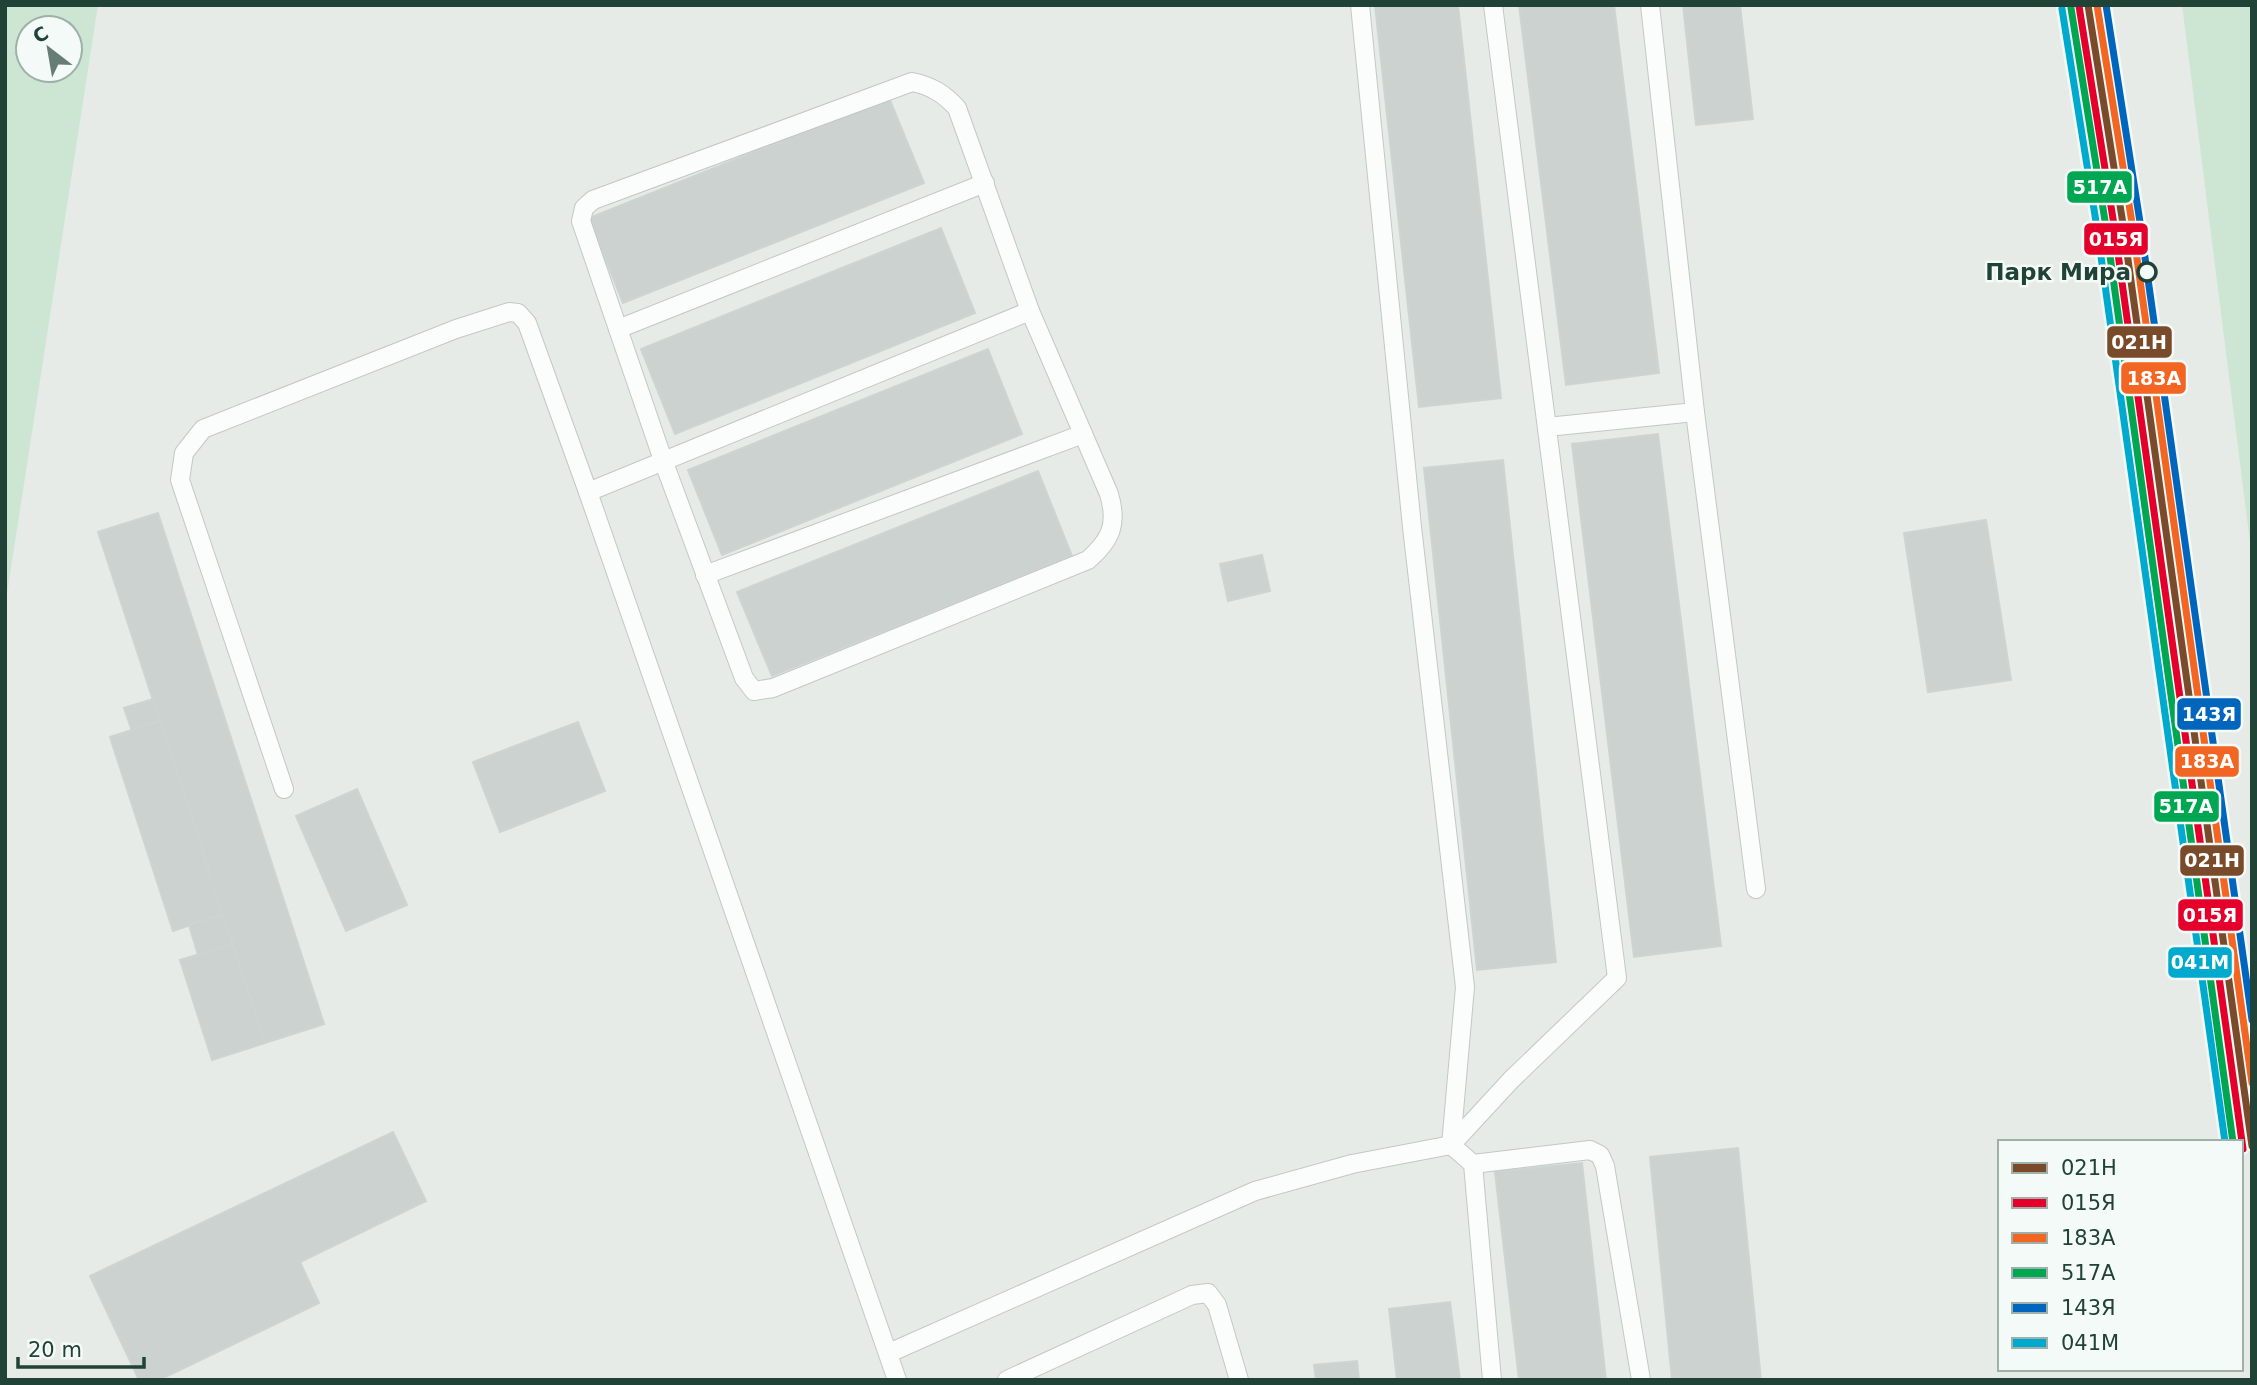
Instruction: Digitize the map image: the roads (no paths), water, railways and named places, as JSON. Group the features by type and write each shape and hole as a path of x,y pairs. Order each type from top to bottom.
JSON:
{"lane":[{"path":"1360,5 1412,527 1465,987 1451,1145"},
{"path":"889,1353 1255,1191 1352,1164 1451,1145 1511,1080 1617,978 1493,5"},
{"path":"1650,5 1695,412 1756,890"},
{"path":"912,82 929,86 946,96 957,108 1030,311 1115,514 1102,548 1088,560 773,688 754,691 744,678 663,460 580,221 584,208 593,200 912,82"},
{"path":"618,330 985,183"},
{"path":"588,492 1030,311"},
{"path":"284,789 180,480 184,453 203,429 456,329 509,312 518,313 527,323 588,492 897,1380"},
{"path":"1547,427 1695,412"},
{"path":"705,575 1083,434"},
{"path":"1451,1145 1473,1164 1492,1380"},
{"path":"1473,1164 1590,1150 1600,1155 1605,1166 1641,1380"},
{"path":"1007,1380 1192,1294 1208,1293 1217,1305 1238,1380"}],"place":[{"name":"Парк Мира","path":"2147,272"}]}
